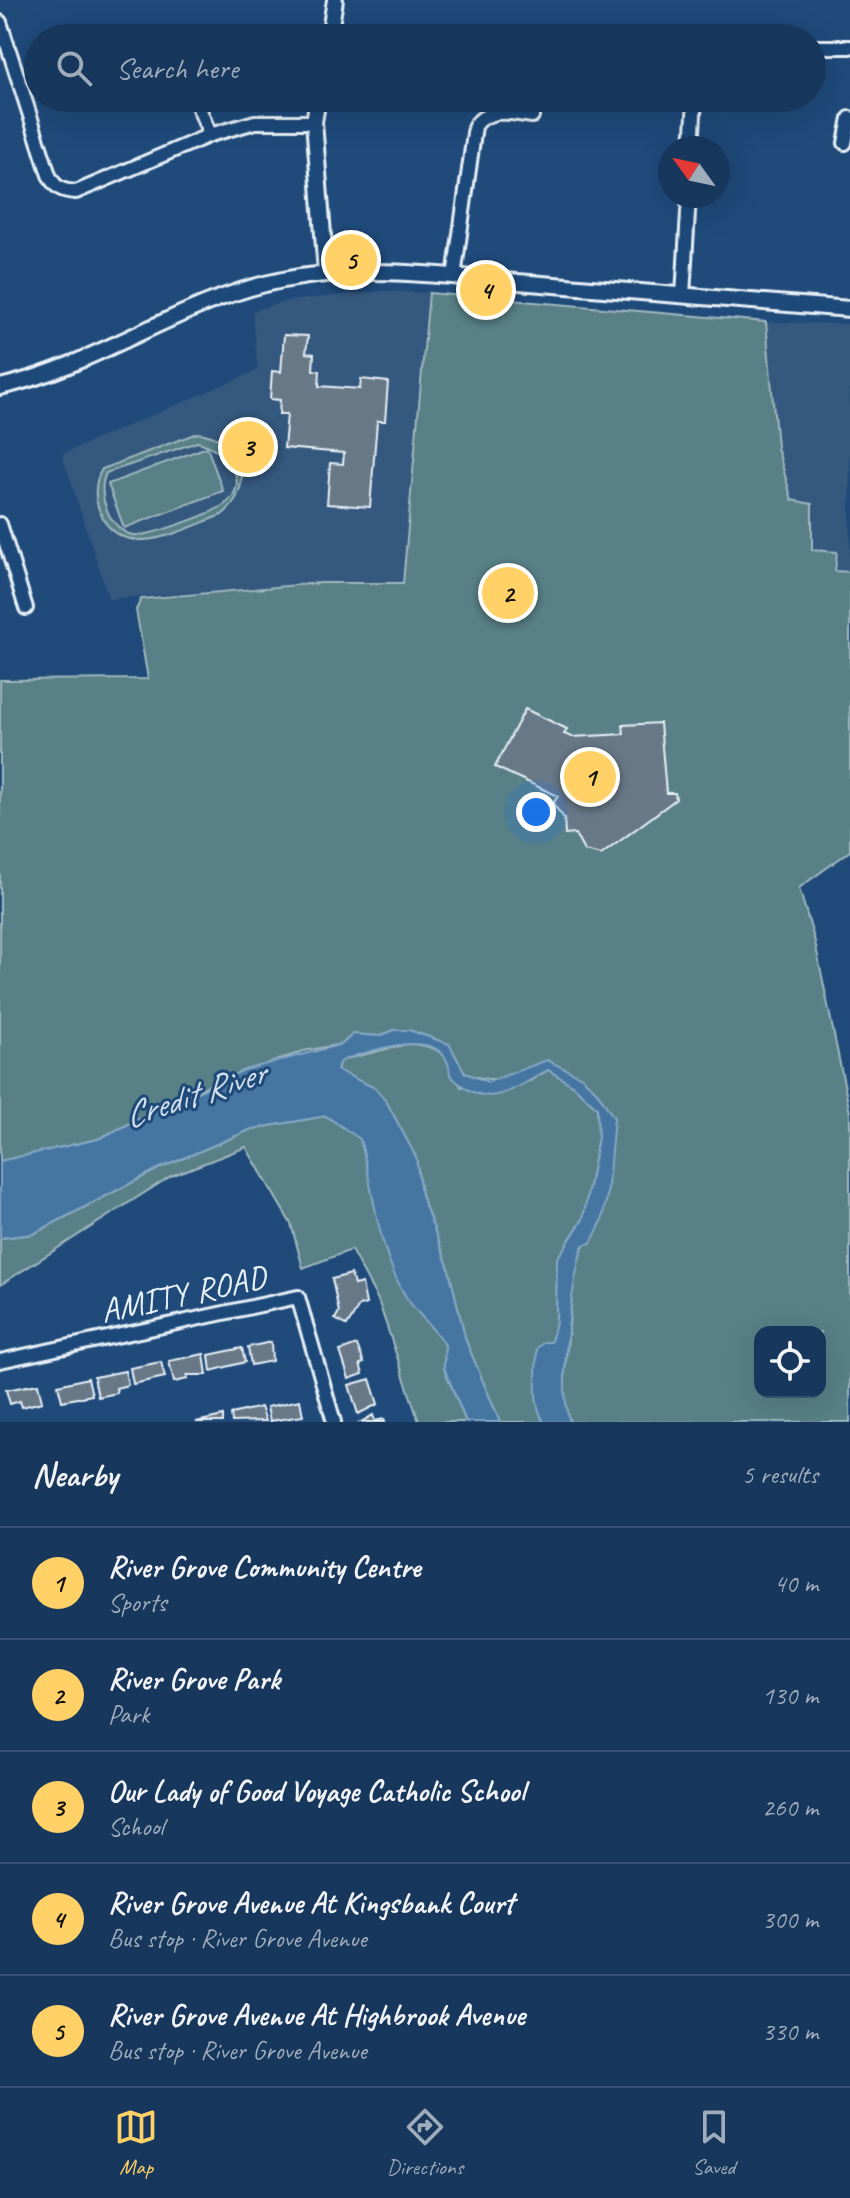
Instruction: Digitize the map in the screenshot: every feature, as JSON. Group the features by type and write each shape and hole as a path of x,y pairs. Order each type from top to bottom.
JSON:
{"street":[{"path":"331,24 335,0"},
{"path":"0,22 24,97"},
{"path":"826,47 850,47"},
{"path":"29,112 53,185 64,191 76,192 210,135 255,122 314,122"},
{"path":"201,112 210,135"},
{"path":"316,112 326,272"},
{"path":"454,277 475,126 487,115 508,112 532,116"},
{"path":"693,136 694,112"},
{"path":"845,143 850,118"},
{"path":"683,295 688,208"},
{"path":"0,387 43,376 223,298 279,281 326,272 454,277 850,309"},
{"path":"0,524 26,608"},
{"name":"AMITY ROAD","path":"0,1361 298,1297 334,1422"}],"shaded area":[{"path":"382,291 429,293 403,583 320,583 109,599 62,454 258,370 252,311 286,301"},
{"path":"766,322 850,324 850,851 792,500 777,447"},
{"name":"Credit River","path":"394,1030 409,1030 449,1044 465,1073 488,1082 547,1060 582,1077 597,1092 614,1118 602,1221 591,1243 583,1245 574,1284 565,1385 570,1422 544,1422 540,1414 536,1386 537,1348 544,1342 551,1342 556,1322 557,1259 583,1219 598,1138 597,1108 574,1086 548,1070 510,1091 487,1096 463,1087 450,1075 446,1059 437,1050 408,1044 346,1059 339,1063 337,1070 375,1088 386,1101 416,1157 421,1195 448,1266 466,1341 500,1422 466,1422 444,1368 445,1345 406,1297 396,1279 377,1220 360,1139 326,1116 252,1129 158,1169 33,1234 0,1238 0,1161 98,1139 244,1070 342,1044 353,1034 380,1036"}],"green space":[{"path":"429,293 766,322 777,447 792,500 812,504 812,550 837,552 835,571 850,572 850,851 799,888 815,942 850,1113 850,1422 570,1422 564,1405 574,1274 584,1245 602,1221 614,1118 597,1092 541,1062 512,1076 486,1079 465,1073 449,1044 409,1030 394,1030 380,1036 353,1034 342,1044 304,1051 215,1082 98,1139 0,1161 0,680 148,679 136,610 141,599 320,583 403,583"},
{"path":"197,433 213,436 225,443 240,465 242,477 233,503 222,515 172,534 138,540 123,537 110,528 100,512 96,490 102,469","holes":["197,442 225,458 236,476 237,485 225,504 151,533 132,535 121,530 109,515 104,499 106,473"]},
{"path":"207,447 223,491 124,528 108,484"},
{"path":"407,1044 429,1047 442,1054 461,1087 530,1081 548,1070 574,1086 597,1108 598,1138 583,1219 557,1259 556,1322 541,1417 544,1422 500,1422 466,1341 448,1266 421,1195 416,1157 386,1101 375,1088 337,1071 339,1063 346,1059"},
{"path":"326,1116 360,1138 372,1182 434,1328 445,1345 444,1368 466,1422 419,1422 378,1300 351,1250 303,1268 291,1224 246,1147 171,1176 0,1285 0,1238 33,1234 158,1169 252,1129"}],"building":[{"path":"284,335 308,336 306,353 314,354 313,370 320,371 319,386 360,389 361,379 388,382 385,421 377,421 370,507 327,504 330,463 343,464 344,453 284,448 287,414 279,414 280,400 270,399 272,371 281,372"},
{"path":"525,709 567,729 564,734 572,737 624,734 623,725 660,723 666,793 675,793 676,799 601,855 584,851 575,834 565,835 564,818 553,804 558,796 495,767"},
{"path":"351,1274 354,1285 362,1283 366,1304 359,1306 347,1326 335,1319 339,1312 332,1279"},
{"path":"271,1342 272,1361 251,1365 248,1347"},
{"path":"357,1345 364,1363 360,1364 363,1374 349,1379 340,1351"},
{"path":"242,1348 245,1362 211,1371 209,1355"},
{"path":"204,1354 207,1375 187,1375 188,1379 174,1382 169,1361"},
{"path":"161,1362 165,1377 133,1384 130,1368"},
{"path":"125,1371 128,1385 116,1388 117,1393 98,1397 94,1377"},
{"path":"88,1378 92,1395 62,1401 58,1385"},
{"path":"370,1379 378,1404 358,1414 349,1385"},
{"path":"38,1384 42,1402 22,1407 20,1401 10,1404 6,1390"},
{"path":"300,1400 303,1416 270,1421 267,1407"},
{"path":"261,1407 266,1421 232,1422 231,1414"},
{"path":"373,1415 375,1421 384,1419 385,1422 361,1422"},
{"path":"223,1416 223,1422 196,1422"}],"place":[{"name":"River Grove Avenue At Highbrook Avenue","path":"351,260"},
{"name":"River Grove Avenue At Kingsbank Court","path":"486,290"},
{"name":"Our Lady of Good Voyage Catholic School","path":"248,447"},
{"name":"River Grove Park","path":"508,593"},
{"name":"River Grove Community Centre","path":"590,777"}]}
